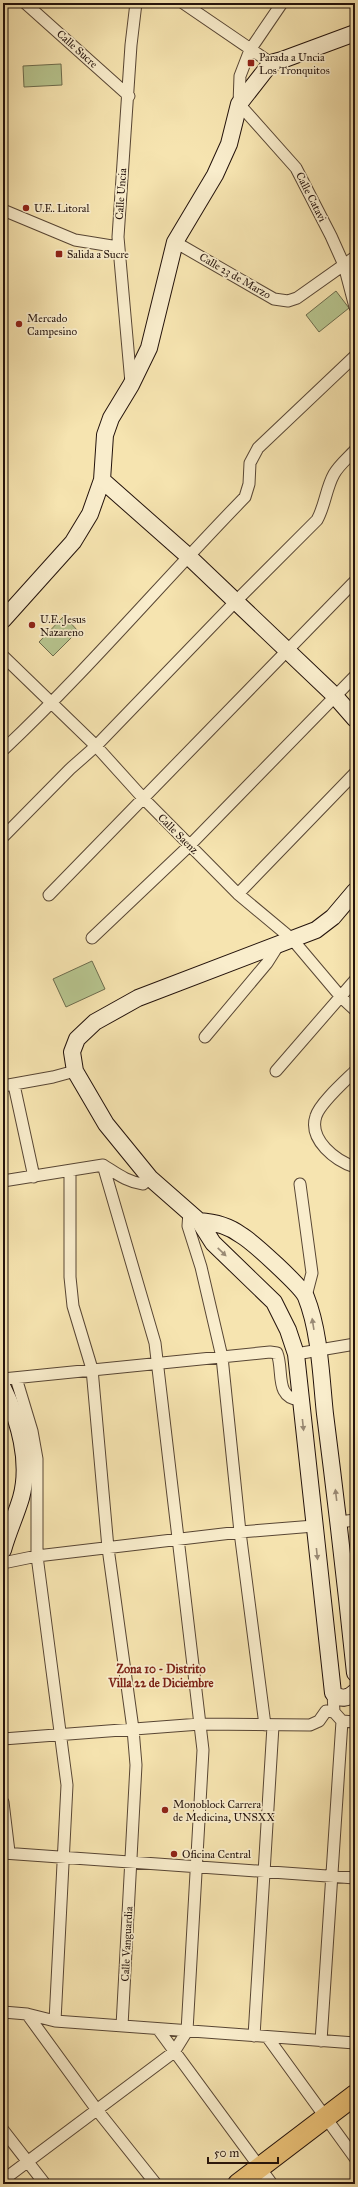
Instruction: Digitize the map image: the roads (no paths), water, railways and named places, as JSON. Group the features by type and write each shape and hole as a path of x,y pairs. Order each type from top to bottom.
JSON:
{"highway":[{"path":"238,2184 326,2119 355,2095"}],"street":[{"name":"Calle Sucre","path":"25,3 129,96"},
{"name":"Calle Uncia","path":"131,385 118,247 129,96 130,45 136,3"},
{"path":"183,3 270,63"},
{"path":"3,620 73,542 90,514 102,480 106,435 111,418 131,385 149,348 175,242 215,175 226,150 239,104 240,76 250,50 282,3"},
{"path":"239,104 270,63 355,33"},
{"name":"Calle Catavi","path":"239,104 296,168 331,236 344,265 355,307"},
{"path":"3,210 74,240 118,247"},
{"name":"Calle 23 de Marzo","path":"175,242 274,299 283,301 297,298 355,257"},
{"path":"3,750 52,704 188,556 245,497 249,484 250,463 258,448 355,356"},
{"path":"3,837 70,769 96,746 236,601 317,520 335,473 355,450"},
{"path":"102,480 188,556 236,601 334,695 355,719"},
{"path":"49,895 286,650 355,581"},
{"name":"Calle Saenz","path":"3,656 96,746 143,798 355,1010"},
{"path":"92,938 190,845 334,695 355,676"},
{"path":"238,894 355,773"},
{"path":"321,2042 332,1877 338,1717 333,1693 296,1354 288,1330 274,1302 213,1243 194,1217 150,1178 106,1124 74,1071 72,1052 78,1039 94,1022 138,998 316,930 333,917 355,891"},
{"path":"205,1037 285,941"},
{"path":"276,1071 355,980"},
{"path":"34,1177 8,1085 74,1071"},
{"path":"355,1071 332,1094 316,1116 316,1131 321,1145 344,1164 355,1167"},
{"path":"3,1182 103,1165 121,1177 137,1183 143,1184 150,1178"},
{"path":"3,2180 174,2052 187,2031 203,1750 155,1343 103,1165"},
{"name":"Calle Vanguardia","path":"70,1171 70,1277 72,1299 92,1370 108,1548 133,1729 136,1765 122,2026"},
{"path":"300,1184 312,1273 306,1296"},
{"path":"194,1217 221,1225 242,1235 297,1283 306,1296 311,1314 317,1351 339,1522 355,1673"},
{"path":"194,1217 188,1226 201,1266 222,1357 240,1532 269,1725 254,2036"},
{"path":"296,1354 355,1344"},
{"path":"3,1379 222,1357 277,1353 280,1360 282,1389 286,1396 291,1400 300,1400"},
{"path":"16,1378 32,1431 37,1459 37,1556 67,1785 56,2021"},
{"path":"3,1388 18,1425 23,1451 25,1475 21,1498 3,1550"},
{"path":"339,1522 355,1520"},
{"path":"3,1563 37,1556 240,1532 314,1526"},
{"path":"333,1693 337,1698 345,1698 355,1692"},
{"path":"3,1739 200,1724 310,1725 318,1721 326,1711 338,1717 355,1722"},
{"path":"3,1802 6,1852 355,1878"},
{"path":"3,2012 27,2014 56,2021 321,2042 355,2043"},
{"path":"27,2014 97,2110 156,2184"},
{"path":"158,2029 272,2184"},
{"path":"268,2038 355,2158"},
{"path":"3,2130 45,2184"}],"place":[{"name":"Parada a Uncia Los Tronquitos","path":"251,63"},
{"name":"U.E. Litoral","path":"26,208"},
{"name":"Salida a Sucre","path":"59,254"},
{"name":"Mercado Campesino","path":"19,324"},
{"name":"U.E. Jesus Nazareno","path":"32,625"},
{"name":"Monoblock Carrera de Medicina, UNSXX","path":"165,1810"},
{"name":"Oficina Central","path":"174,1854"}],"district":[{"name":"Zona 10 - Distrito Villa 22 de Diciembre","path":"161,1676"}]}
